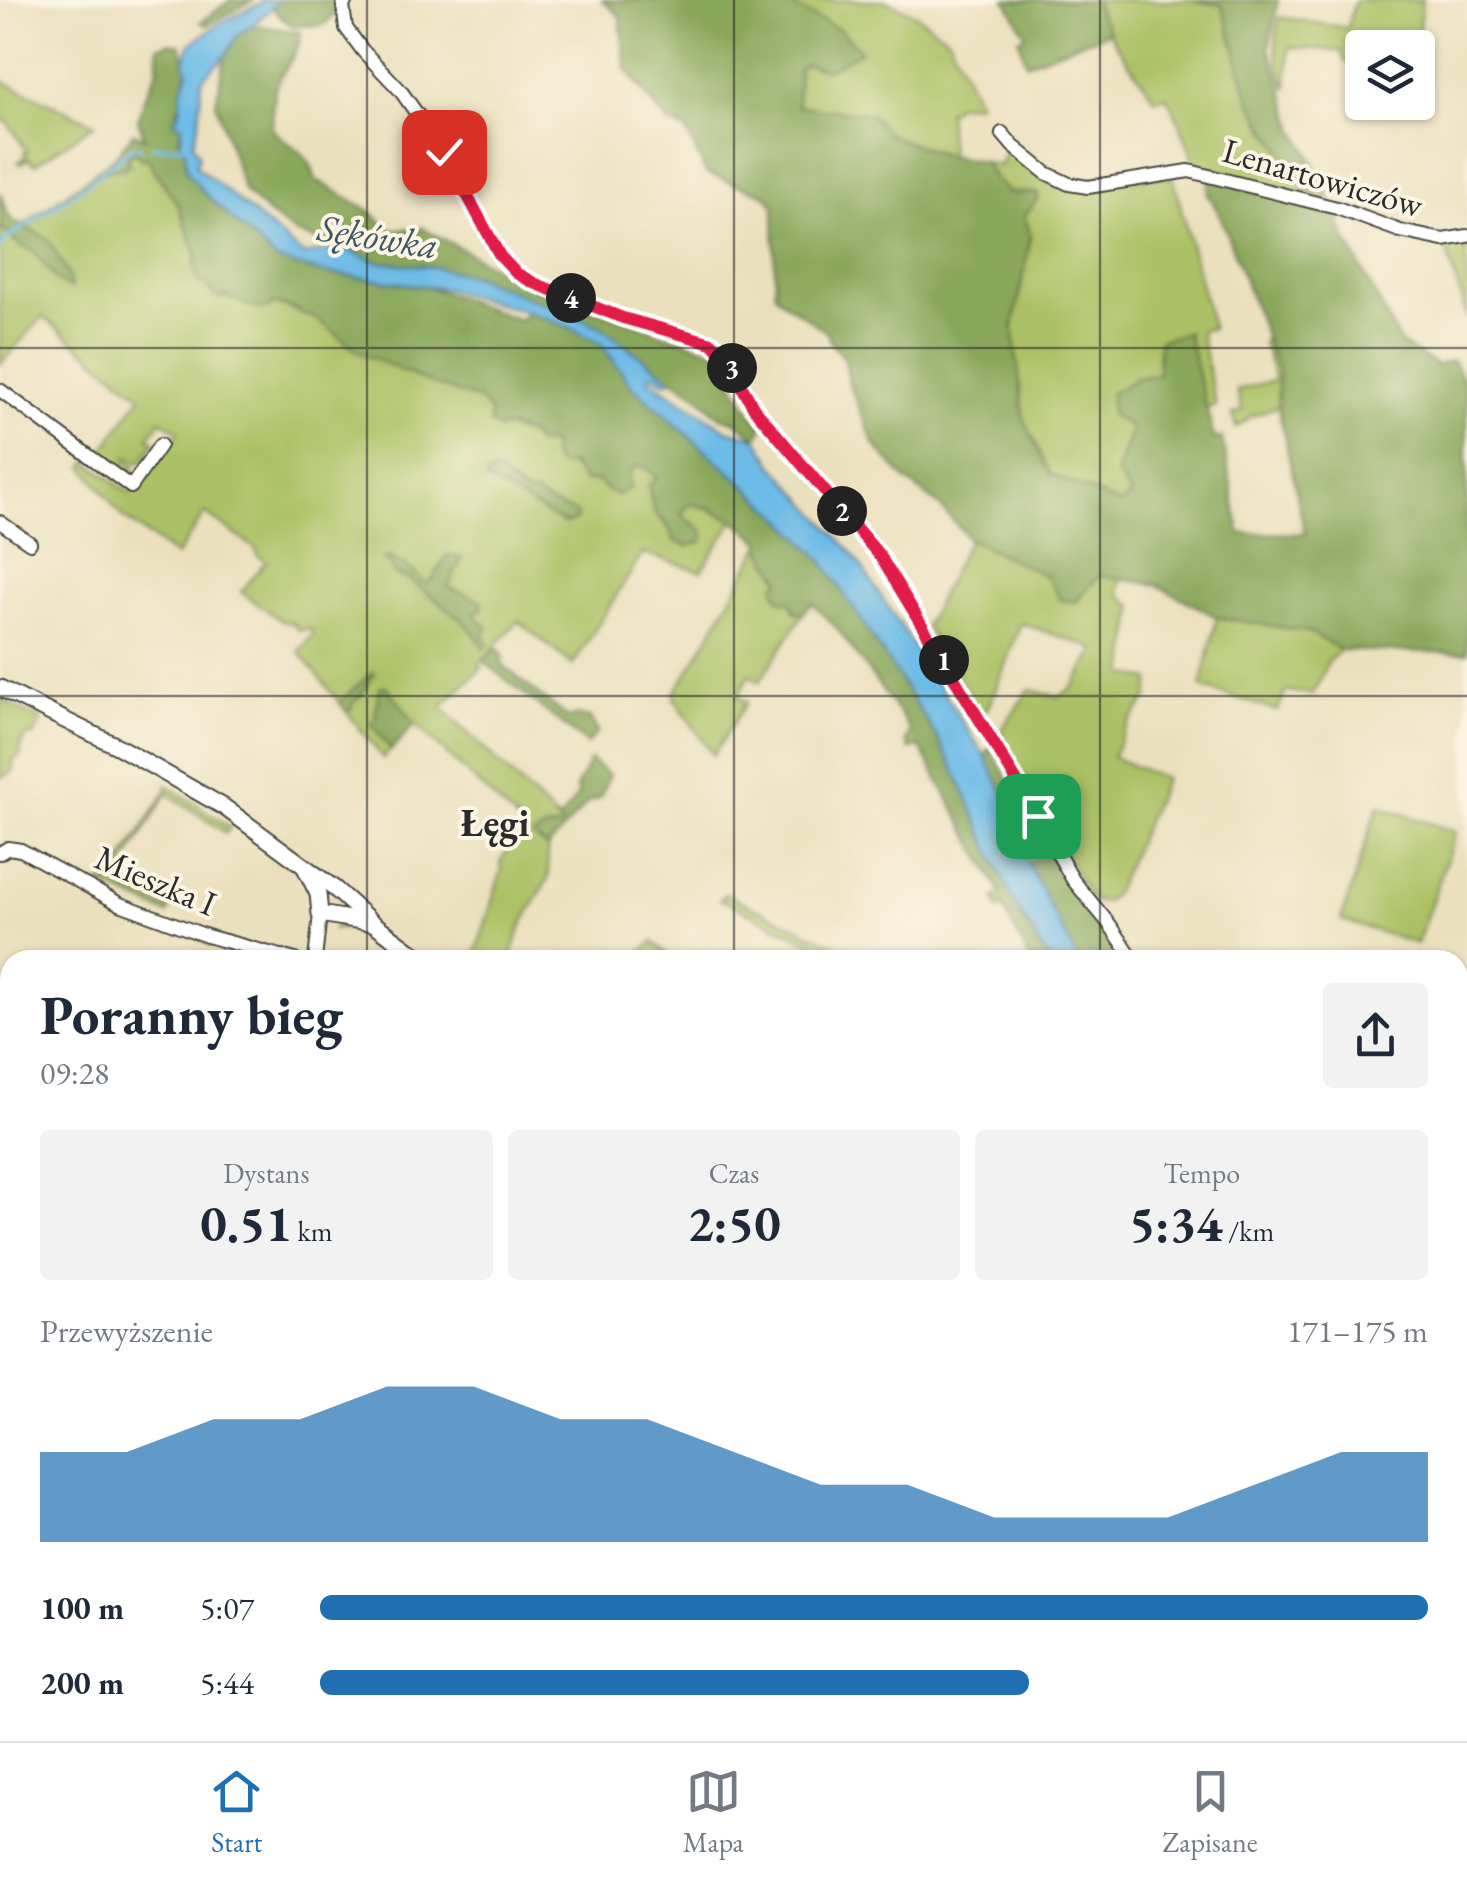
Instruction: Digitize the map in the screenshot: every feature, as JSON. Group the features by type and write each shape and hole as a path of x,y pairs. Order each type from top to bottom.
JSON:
{"street":[{"path":"346,0 346,28 400,90 444,152 500,256 516,273 623,318 712,343 722,352 754,408 880,556 1073,880 1127,950"},
{"name":"Lenartowiczów","path":"1002,133 1046,172 1070,184 1088,186 1189,171 1338,208 1400,231 1443,240 1467,236"},
{"path":"0,390 132,487 160,445"},
{"path":"0,522 30,542"},
{"path":"0,688 119,747 236,815 409,950"},
{"name":"Mieszka I","path":"0,853 8,848 22,850 120,904 258,950"},
{"path":"306,869 318,894 316,950"},
{"path":"319,908 335,889"},
{"path":"319,908 373,923"}],"green space":[{"path":"231,0 254,0 207,25 201,22"},
{"path":"280,0 338,0 331,19 323,25 295,26 272,8"},
{"path":"602,0 781,0 840,30 861,51 827,70 806,64 799,69 797,106 870,114 890,136 940,154 984,162 1009,193 1037,193 1039,198 1024,216 1031,235 1013,328 1024,419 1050,474 1120,504 1131,495 1117,473 1132,428 1111,415 1111,393 1137,378 1158,374 1159,340 1187,333 1214,438 1222,438 1240,533 1305,534 1278,406 1278,370 1220,215 1208,194 1210,179 1336,212 1401,344 1437,365 1453,361 1467,387 1467,653 1340,650 1310,632 1217,617 1157,585 1100,575 1075,602 1061,600 1047,576 969,539 875,445 849,384 845,359 827,332 775,294 774,206 766,195 706,173 686,130 667,122 626,69 620,16"},
{"path":"781,0 884,0 917,15 949,39 979,103 955,105 947,111 950,156 890,136 870,114 797,106 799,69 806,64 827,70 860,51 840,30"},
{"path":"1006,0 1096,0 1109,32 1026,63 1019,39 1026,35"},
{"path":"1096,0 1193,0 1221,4 1232,30 1240,71 1262,123 1316,197 1199,168 1166,96 1155,99 1111,37"},
{"path":"1193,0 1278,0 1269,48 1296,130 1331,201 1313,194 1302,183 1255,108 1221,5"},
{"path":"1355,0 1422,0 1419,30 1345,30 1345,62 1341,51 1289,47 1287,89 1277,54 1279,17 1347,28"},
{"path":"253,25 301,32 298,46 274,91 272,129 304,156 315,179 367,209 391,230 423,228 525,284 714,350 763,427 757,438 735,421 720,417 696,394 598,325 477,277 433,267 379,262 295,233 266,212 245,192 216,103 225,56 238,35"},
{"path":"168,43 180,45 187,67 174,122 182,125 179,139 185,149 187,172 205,194 276,259 319,272 428,287 519,320 528,312 568,327 601,344 632,386 781,517 822,559 937,737 1023,919 1043,950 1025,950 1002,906 999,910 994,899 1001,893 920,747 909,749 906,741 910,731 902,717 836,627 812,603 804,612 795,612 790,601 782,601 775,585 781,580 760,546 762,543 746,530 720,512 689,504 681,515 700,528 704,534 701,542 687,546 675,541 666,522 655,513 648,486 657,478 645,467 636,466 629,473 630,488 618,495 598,481 583,481 570,463 558,465 551,457 553,447 547,442 538,444 520,430 498,429 490,424 490,412 479,400 359,352 317,319 273,303 269,308 254,308 227,297 215,297 198,282 194,262 199,259 178,204 147,157 141,159 135,151 126,157 129,164 123,169 112,168 85,183 116,156 133,133 145,138 138,121 158,69 158,47"},
{"path":"0,80 95,124 37,163 29,159 20,164 27,151 6,120 0,121"},
{"path":"1007,148 1059,182 1173,177 1212,328 1200,331 1216,406 1206,408 1187,333 1158,374 1137,378 1132,428 1117,473 1131,495 1121,504 1050,474 1024,419 1013,328 1031,236 1024,216 1037,193 1009,193 995,180 984,162 1000,166"},
{"path":"135,151 147,157 178,204 207,286 222,298 269,308 272,303 293,310 433,382 472,396 504,426 538,444 547,442 585,479 598,481 606,490 630,488 629,473 636,466 645,467 658,478 649,492 655,513 687,546 701,542 704,534 680,515 689,504 698,504 734,520 701,571 643,553 573,665 518,621 479,664 482,668 443,705 562,824 534,836 547,848 549,877 521,927 513,950 477,950 502,869 500,861 525,828 415,724 383,758 299,651 314,634 311,629 298,630 293,623 282,621 241,592 266,561 256,549 205,513 176,556 122,516 84,467 88,462 130,493 162,446 167,449 179,432 161,420 149,437 155,441 142,462 129,457 126,460 134,467 133,474 125,476 99,456 141,396 43,317 0,364 0,227 33,251 58,281 32,231 22,226 84,181 117,169"},
{"path":"0,192 10,219 48,239 69,276 71,289 58,281 33,251 0,227"},
{"path":"1467,240 1467,319 1445,244"},
{"path":"1265,337 1278,371 1278,406 1252,416 1236,428 1233,414 1242,411 1237,390 1275,380 1263,343"},
{"path":"495,471 527,495 533,493 577,514 577,519 565,524 485,479"},
{"path":"969,539 1047,576 1076,602 1099,575 1122,579 1120,592 1134,607 1125,674 1151,680 1148,698 1128,724 1112,757 1165,779 1116,890 1104,902 1091,898 1006,760 1004,736 999,733 1029,690 1059,697 1073,687 1096,649 1021,623 990,704 981,717 925,626"},
{"path":"760,546 795,612 804,612 760,681 749,675 738,697 747,702 713,755 674,698"},
{"path":"447,555 462,558 448,587 482,601 482,609 473,613 488,628 483,634 489,643 483,649 462,621 412,582 398,577 391,563 383,560 390,557 427,583"},
{"path":"1217,617 1310,632 1340,650 1328,662 1313,694 1286,691 1277,711 1201,687"},
{"path":"496,648 503,654 502,665 568,718 590,718 598,732 587,744 483,661"},
{"path":"373,672 361,695 347,712 339,702"},
{"path":"386,686 415,723 391,750 371,723 376,718 380,688"},
{"path":"0,699 41,720 34,736 27,735 21,744 13,771 0,778"},
{"path":"990,748 1047,848 1026,852 1020,826 985,756"},
{"path":"590,760 609,775 600,798 588,802 547,848 533,836 562,824 555,819 561,818 578,795 576,788"},
{"path":"167,785 230,827 226,833 167,793 113,883 170,910 168,914 100,884 108,883"},
{"path":"1378,806 1456,832 1417,944 1341,920"},
{"path":"1053,857 1121,950 1073,950 1028,864 1033,858"},
{"path":"725,894 847,950 825,950 720,899"},
{"path":"338,925 364,926 396,950 383,950 353,930 332,929"},
{"path":"653,942 663,950 644,950"}],"water":[{"path":"280,0 238,35 225,56 202,79 199,123 193,143 199,155 196,166 303,255 342,248 379,262 433,267 477,277 598,325 672,379 666,382 651,374 649,379 727,430 757,438 773,464 854,555 985,756 1020,826 1028,864 1073,950 1043,950 1014,903 937,737 822,560 781,517 632,386 601,344 528,312 446,289 319,272 276,260 205,194 187,172 185,149 180,147 182,125 174,122 188,72 184,63 190,44 220,23 261,3"}],"waterway":[{"path":"153,147 184,146"},
{"path":"0,248 5,240 132,148 140,148"}],"district":[{"name":"Łęgi","path":"495,822"}],"route":[{"path":"444,152 500,256 516,273 623,318 712,343 722,352 754,408 880,556 1038,816"}],"water label":[{"name":"Sękówka","path":"378,236"}]}
